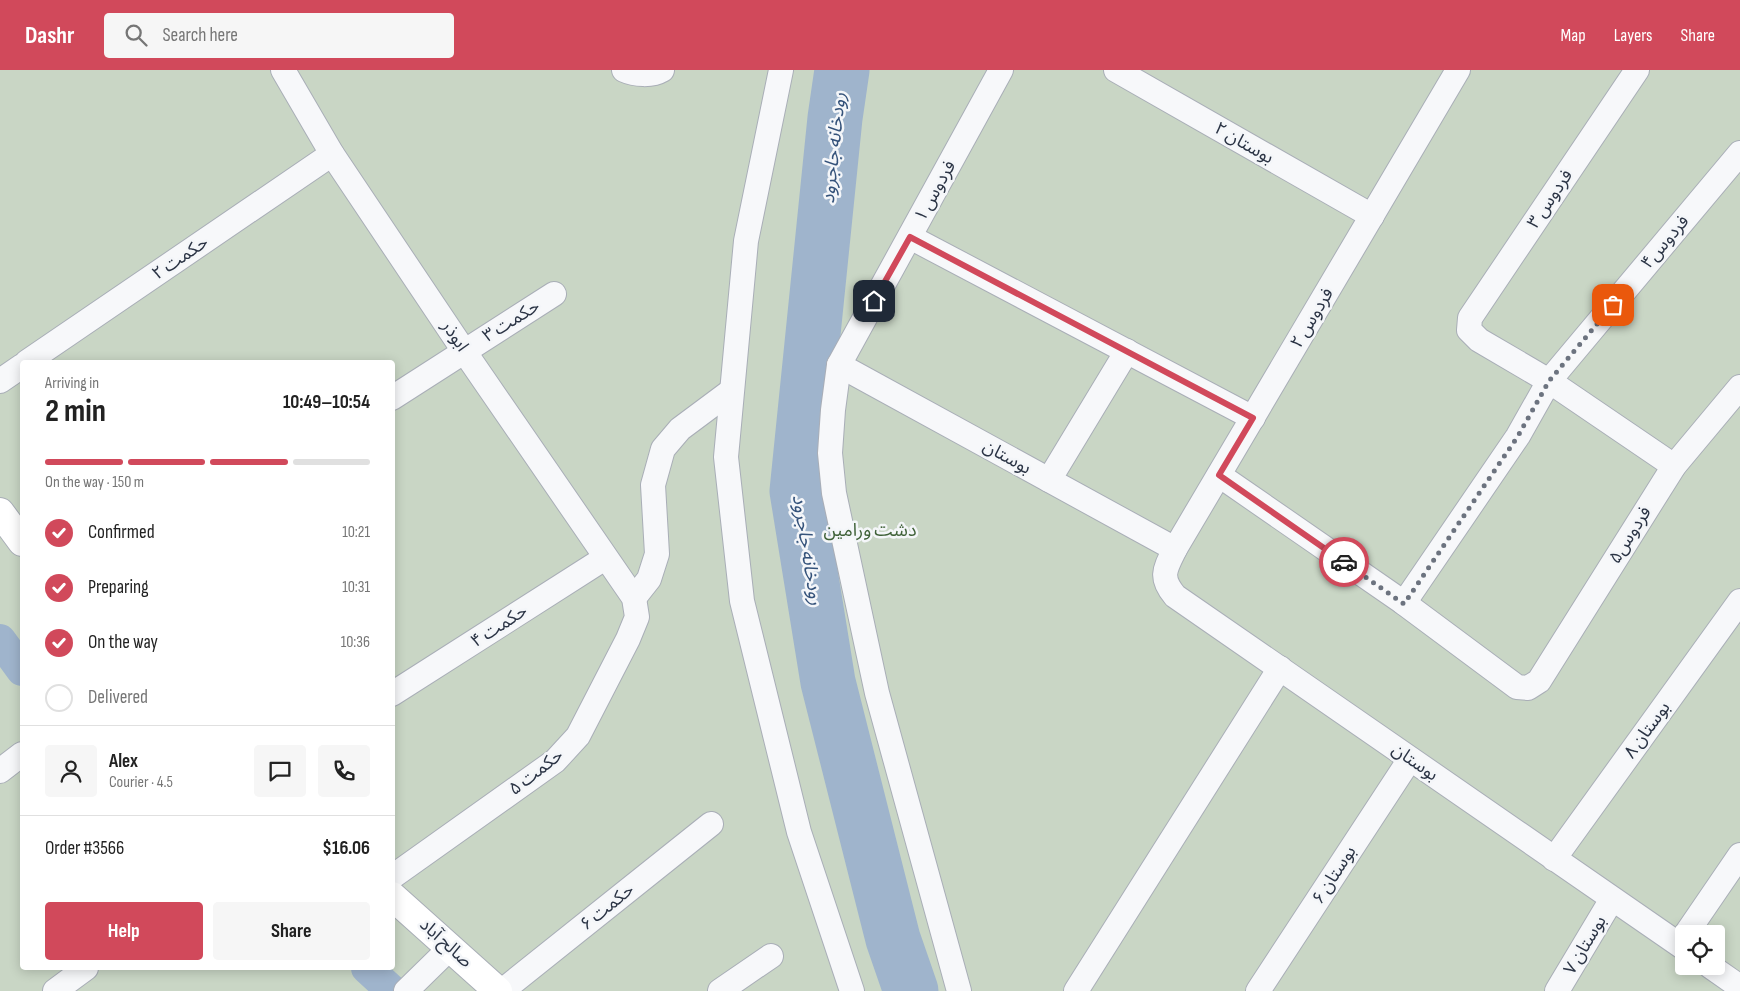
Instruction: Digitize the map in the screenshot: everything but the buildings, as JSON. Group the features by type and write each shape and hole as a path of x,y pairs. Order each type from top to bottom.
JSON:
{"street":[{"name":"ابوذر","path":"283,70 332,154 464,351 634,598"},
{"path":"624,70 631,73 656,74 662,70"},
{"path":"780,70 746,241 726,457 742,601 800,832 852,991"},
{"name":"فردوس ۱","path":"839,365 1001,70"},
{"name":"بوستان ۲","path":"1116,70 1372,216"},
{"name":"فردوس ۲","path":"1171,558 1458,70"},
{"name":"فردوس ۳","path":"1549,381 1479,340 1469,330 1470,318 1637,70"},
{"name":"فردوس۴","path":"1404,604 1518,436 1549,381 1740,153"},
{"name":"حکمت ۲","path":"30,360 332,154"},
{"path":"910,237 1253,418"},
{"name":"حکمت ۳","path":"395,396 554,294"},
{"path":"1049,480 1127,352"},
{"path":"839,365 830,453 834,493 876,693 959,991"},
{"name":"بوستان","path":"839,365 1049,480 1171,558 1164,575 1167,587 1175,596 1612,899 1675,936"},
{"path":"0,381 20,367"},
{"path":"1549,381 1674,466"},
{"name":"فردوس۵","path":"1404,604 1517,687 1528,688 1539,681 1674,466 1740,387"},
{"path":"634,598 649,578 657,554 653,485 663,449 680,429 732,391"},
{"path":"1219,475 1404,604"},
{"path":"0,514 20,539"},
{"name":"حکمت ۴","path":"395,692 605,558"},
{"name":"حکمت ۵","path":"395,875 555,761 578,736 628,639 637,617 634,598"},
{"name":"بوستان ۸","path":"1554,859 1740,601"},
{"path":"1076,991 1280,668"},
{"path":"0,771 20,756"},
{"name":"بوستان ۶","path":"1258,991 1410,759"},
{"name":"حکمت ۶","path":"502,991 711,824"},
{"path":"1694,925 1740,855"},
{"name":"صالح آباد","path":"395,899 498,991"},
{"name":"بوستان ۷","path":"1557,991 1612,899"},
{"path":"408,988 451,947"},
{"path":"720,991 771,956"},
{"path":"55,991 83,970"},
{"path":"1723,975 1740,987"}],"green space":[{"name":"دشت ورامین","path":"0,70 1740,70 1740,991 0,991"}],"waterway":[{"name":"رودخانه جاجرود","path":"842,70 835,118 797,491 828,682 893,939 911,991"},
{"path":"0,640 20,667"},
{"path":"369,970 392,991"}],"way so far":[{"path":"1344,562 1404,604 1518,436 1549,381 1613,305"}],"route":[{"path":"874,301 910,237 1253,418 1219,475 1344,562"}]}
